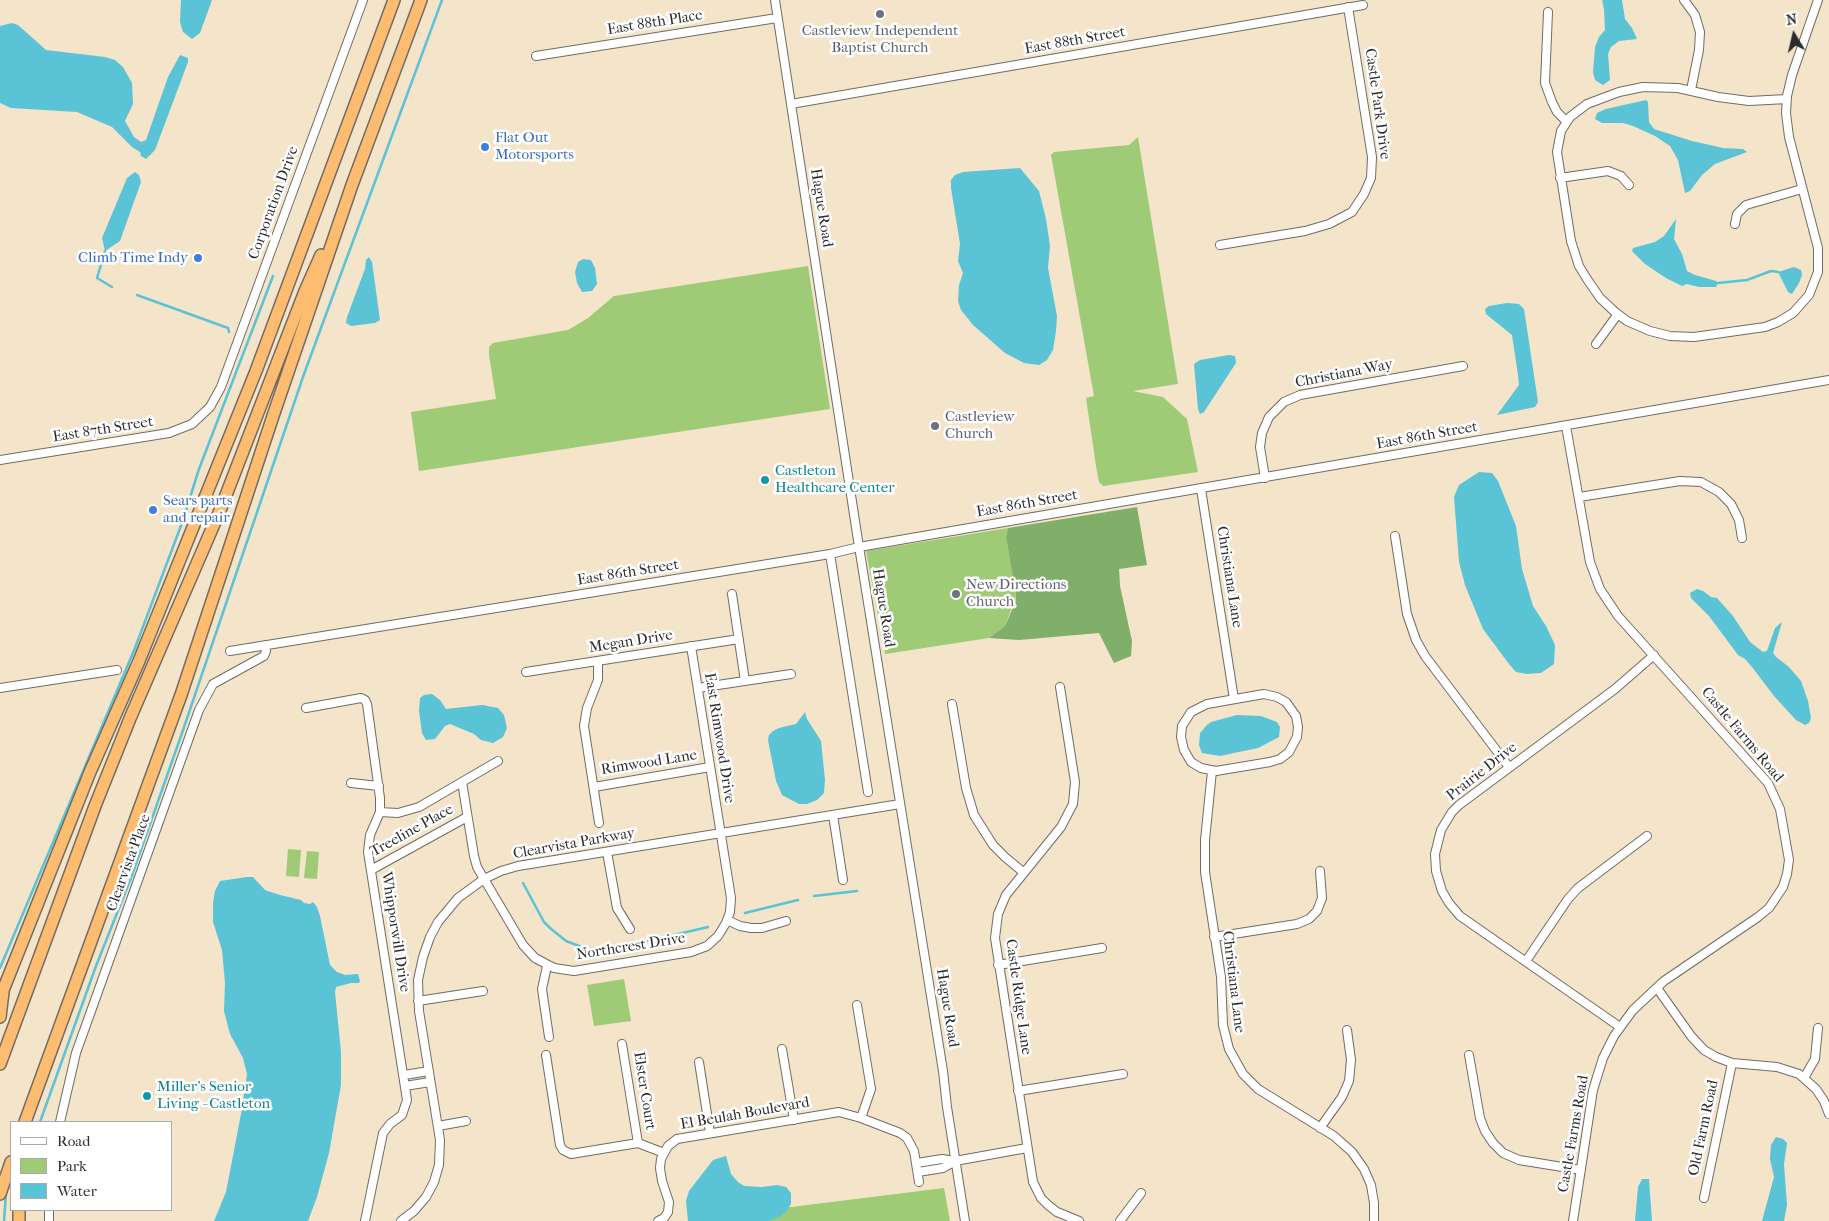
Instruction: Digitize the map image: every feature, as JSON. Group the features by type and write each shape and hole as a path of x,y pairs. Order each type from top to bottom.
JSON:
{"highway":[{"path":"0,1017 2,992 90,772 139,662 256,371 394,0"},
{"path":"25,1121 181,695 352,185 421,0"},
{"path":"0,1064 95,806 131,716 221,508 305,291 352,185"},
{"path":"31,1121 36,1090"},
{"path":"0,1194 10,1165"}],"street":[{"name":"Corporation Drive","path":"205,412 221,388 363,0"},
{"name":"Hague Road","path":"775,0 965,1221"},
{"path":"1684,0 1695,15 1700,32 1699,50 1691,90"},
{"path":"1787,99 1749,101 1667,86 1650,86 1622,91 1586,104 1566,121 1561,131 1556,152 1570,236 1579,266 1594,291 1618,314 1650,331 1681,337 1698,337 1778,322 1790,315 1805,301 1814,286 1819,265 1818,248 1788,134 1787,99 1792,75 1818,0"},
{"name":"East 88th Street","path":"791,104 1363,5"},
{"name":"Castle Park Drive","path":"1220,245 1305,231 1330,224 1352,212 1363,198 1371,178 1372,157 1348,7"},
{"path":"1548,12 1545,83 1547,94 1557,112 1566,121"},
{"name":"East 88th Place","path":"536,56 778,18"},
{"path":"1560,178 1608,170 1621,176 1629,185"},
{"path":"1735,224 1737,214 1749,204 1802,189"},
{"path":"1596,344 1618,314"},
{"name":"Christiana Way","path":"1265,478 1261,450 1262,433 1269,417 1284,402 1300,395 1463,366"},
{"name":"East 86th Street","path":"230,651 830,554 859,547 1829,380"},
{"name":"East 87th Street","path":"0,460 163,435 192,424 205,412"},
{"name":"Castle Farms Road","path":"1566,426 1590,562 1600,589 1611,608 1768,783 1780,809 1788,860 1788,870 1783,887 1776,900 1766,910 1657,988 1636,1007 1620,1027 1606,1052 1596,1079 1573,1221"},
{"path":"1579,497 1680,481 1701,482 1719,492 1731,504 1738,520 1742,538"},
{"name":"Christiana Lane","path":"1202,488 1234,699"},
{"path":"1395,536 1409,621 1416,640 1425,656 1509,768"},
{"path":"830,554 868,792"},
{"path":"732,594 745,681"},
{"name":"Megan Drive","path":"526,672 739,639"},
{"name":"Clearvista Place","path":"60,1121 76,1053 199,710 213,684 264,656 266,651 265,645"},
{"name":"East Rimwood Drive","path":"691,646 720,833"},
{"name":"Prairie Drive","path":"1620,1027 1455,911 1442,891 1435,868 1435,854 1444,824 1452,812 1616,689 1654,655"},
{"path":"598,661 598,680 587,708 584,722 599,823"},
{"path":"0,688 116,670"},
{"path":"698,688 791,674"},
{"name":"Castle Ridge Lane","path":"1060,687 1074,779 1073,801 1069,814 1061,826 1006,895 998,914 995,938 1032,1179 1041,1198 1055,1211 1079,1221"},
{"path":"1264,694 1284,700 1291,707 1296,716 1297,737 1291,750 1280,759 1212,771 1197,766 1185,753 1181,740 1182,726 1187,717 1197,708 1206,704 1264,694"},
{"name":"Whipporwill Drive","path":"306,708 361,698 365,700 379,786 380,812 369,841 368,852 407,1104 404,1113 398,1120 390,1124 383,1133 365,1221"},
{"path":"952,704 966,788 974,815 992,845 1023,872"},
{"name":"Treeline Place","path":"380,812 398,813 413,809 498,761"},
{"name":"Rimwood Lane","path":"594,787 710,767"},
{"name":"Christiana Lane","path":"1212,771 1204,860 1206,887 1221,977 1223,1025 1226,1039 1243,1074 1258,1089 1345,1144 1362,1166 1370,1182 1373,1195 1374,1221"},
{"name":"Northcrest Drive","path":"462,782 474,860 484,880 523,945 535,958 547,966 562,970 574,971 691,952 707,946 718,936 727,920 731,898 720,833"},
{"path":"351,783 379,786"},
{"name":"Clearvista Parkway","path":"401,1221 411,1218 426,1198 437,1175 440,1151 438,1126 418,1001 420,967 433,930 458,898 484,880 518,866 900,804"},
{"path":"833,815 842,880"},
{"name":"Treeline Place","path":"371,870 467,817"},
{"path":"1526,961 1568,899 1578,888 1647,836"},
{"path":"607,852 617,908 630,929"},
{"path":"1214,937 1297,924 1309,919 1317,911 1322,898 1323,888 1320,871"},
{"path":"727,920 740,926 751,928 762,928 786,921"},
{"path":"998,964 1102,948"},
{"path":"547,966 542,996 549,1037"},
{"path":"1657,988 1698,1044 1716,1057 1732,1064 1783,1068 1804,1078 1812,1084 1820,1095 1829,1114"},
{"path":"418,1001 483,991"},
{"path":"857,1005 871,1089 861,1118"},
{"path":"1804,1078 1815,1059 1818,1028"},
{"path":"1320,1128 1342,1097 1349,1081 1351,1060 1346,1030"},
{"name":"Elster Court","path":"622,1044 638,1143"},
{"path":"782,1049 794,1120"},
{"path":"546,1055 560,1144 565,1152 571,1154 638,1143 664,1153 660,1170 669,1202 668,1212 664,1218 658,1221"},
{"path":"1469,1055 1481,1122 1486,1134 1493,1143 1504,1153 1520,1160 1581,1170"},
{"path":"699,1062 710,1133"},
{"name":"Old Farm Road","path":"1704,1198 1732,1064"},
{"path":"404,1075 428,1071"},
{"path":"1018,1091 1122,1074"},
{"path":"405,1086 430,1082"},
{"name":"El Beulah Boulevard","path":"664,1153 668,1146 678,1138 839,1112 861,1118 904,1136 912,1145 917,1163 919,1182"},
{"path":"438,1126 466,1121"},
{"path":"917,1163 942,1159 955,1161 1027,1148"},
{"path":"918,1172 943,1168 955,1161"},
{"path":"1120,1221 1141,1193"}],"green space":[{"path":"1138,137 1178,384 1133,391 1163,397 1187,419 1198,472 1103,486 1099,482 1086,398 1094,396 1051,155 1054,152 1129,145"},
{"path":"808,266 830,409 419,471 411,412 496,399 489,355 489,347 493,343 568,330 588,318 614,296"},
{"path":"1137,507 1147,565 1119,569 1120,586 1132,641 1131,656 1114,663 1099,633 1019,640 989,638 1005,626 1015,603 1016,596 1006,537 1008,528"},
{"path":"1008,528 1006,537 1016,596 1005,626 989,638 885,654 866,551"},
{"path":"288,849 301,850 299,877 286,876"},
{"path":"307,851 319,852 317,879 304,878"},
{"path":"624,979 631,1021 594,1026 587,985"},
{"path":"944,1188 950,1221 737,1221 743,1213"}],"water":[{"path":"181,0 212,0 200,33 192,39 183,32 180,22"},
{"path":"1602,0 1622,0 1625,19 1637,39 1619,41 1611,47 1608,54 1610,80 1603,85 1595,80 1593,72 1595,47 1599,37 1605,30"},
{"path":"12,23 18,25 46,50 105,57 115,60 123,67 132,83 133,104 125,121 134,137 141,142 146,140 168,77 180,55 188,58 155,150 146,159 112,127 77,112 11,108 0,103 0,26"},
{"path":"1646,100 1648,102 1649,122 1654,129 1692,141 1723,148 1743,149 1747,152 1715,164 1702,175 1690,191 1685,193 1678,160 1670,146 1655,136 1633,126 1623,123 1602,123 1595,119 1597,113 1606,109"},
{"path":"1020,168 1039,191 1046,219 1050,246 1048,268 1057,316 1053,350 1047,360 1039,365 1024,363 1005,353 973,325 961,310 958,301 959,285 963,273 958,261 960,244 951,180 955,175 963,172"},
{"path":"135,172 139,175 141,182 120,241 105,251 102,238 127,178"},
{"path":"1676,219 1674,239 1682,254 1687,271 1716,281 1718,283 1716,287 1699,287 1687,284 1682,286 1645,264 1632,251 1633,248 1655,242 1664,236"},
{"path":"369,257 372,262 380,320 375,323 351,326 346,323 347,317 365,269 366,260"},
{"path":"583,259 591,260 595,268 597,284 592,291 582,292 577,283 575,272 578,262"},
{"path":"1794,267 1801,270 1802,275 1792,294 1788,292 1778,272"},
{"path":"1507,303 1519,304 1524,309 1538,402 1535,407 1497,415 1519,385 1518,375 1512,335 1486,314 1485,309 1489,306"},
{"path":"1229,355 1235,356 1236,363 1204,412 1200,414 1194,364 1200,360"},
{"path":"1479,472 1492,473 1498,481 1516,526 1522,569 1533,606 1555,645 1554,664 1541,673 1527,674 1516,672 1509,664 1483,629 1465,585 1459,562 1454,497 1459,485"},
{"path":"1697,589 1711,597 1717,598 1733,616 1750,642 1763,652 1767,651 1775,628 1782,622 1773,653 1801,681 1808,701 1811,718 1809,723 1805,725 1796,720 1745,659 1738,655 1709,616 1691,598 1690,593"},
{"path":"432,694 440,700 446,709 482,705 498,708 504,715 507,728 503,737 493,743 481,740 474,734 450,724 445,726 435,739 426,740 422,733 419,711 420,698 424,695"},
{"path":"805,712 807,719 821,741 825,780 824,793 817,800 807,804 799,804 782,795 776,781 768,740 769,735 773,731 796,724"},
{"path":"1237,715 1261,716 1277,722 1280,727 1279,737 1258,748 1220,756 1202,753 1199,745 1200,733 1207,725 1211,722"},
{"path":"253,877 265,890 301,900 304,903 310,904 313,902 320,916 330,965 337,972 345,975 358,974 360,981 359,983 336,987 341,1052 341,1085 329,1153 317,1197 308,1221 214,1221 226,1192 247,1074 243,1058 230,1034 224,1011 225,983 222,950 213,922 213,903 215,891 220,881"},
{"path":"1776,1137 1783,1139 1787,1143 1784,1164 1787,1205 1784,1221 1762,1221 1774,1177 1770,1159 1771,1145"},
{"path":"726,1156 731,1174 744,1186 762,1187 777,1185 786,1187 791,1193 791,1204 786,1212 768,1221 688,1221 686,1201 689,1191 713,1160"},
{"path":"1642,1179 1649,1179 1652,1221 1635,1221 1638,1187"}],"waterway":[{"path":"40,1121 96,966 131,878 304,374 442,0"},
{"path":"105,251 97,278 112,287"},
{"path":"1718,283 1747,280 1771,271 1778,272"},
{"path":"0,968 135,648 182,523 199,469 273,276"},
{"path":"137,295 228,328 229,332"},
{"path":"523,883 544,922 566,941 587,949 614,949 708,927"},
{"path":"814,896 857,891"},
{"path":"745,913 798,900"},
{"path":"4,1221 6,1193"}],"place":[{"name":"Castleview Independent Baptist Church","path":"880,14"},
{"name":"Flat Out Motorsports","path":"485,147"},
{"name":"Climb Time Indy","path":"198,258"},
{"name":"Castleview Church","path":"935,426"},
{"name":"Castleton Healthcare Center","path":"765,480"},
{"name":"Sears parts and repair","path":"153,510"},
{"name":"New Directions Church","path":"956,594"},
{"name":"Miller's Senior Living - Castleton","path":"147,1096"}]}
